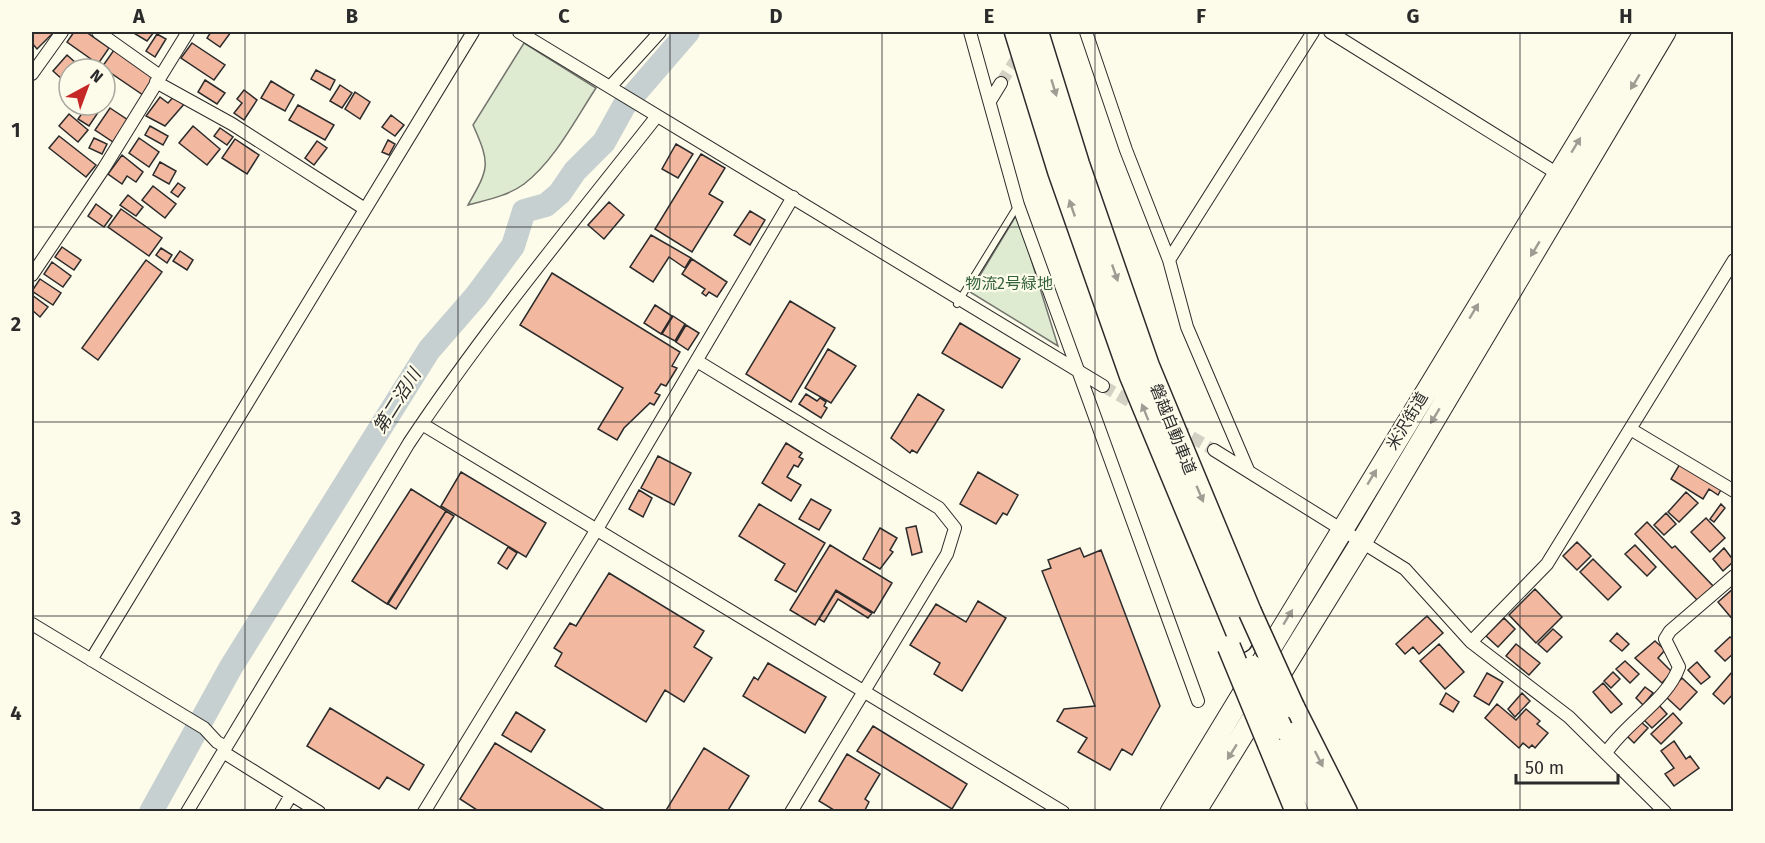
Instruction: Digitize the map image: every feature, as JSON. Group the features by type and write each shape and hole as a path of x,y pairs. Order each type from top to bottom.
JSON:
{"highway":[{"name":"磐越自動車道","path":"1016,32 1059,171 1131,376 1235,644 1275,736 1322,812"},
{"name":"磐越自動車道","path":"1037,32 1078,164 1148,366 1250,612 1293,707 1346,812"},
{"name":"米沢街道","path":"1171,812 1342,527 1645,32"},
{"name":"米沢街道","path":"1195,812 1362,541 1665,32"},
{"path":"1275,736 1297,812"}],"street":[{"path":"32,74 62,32"},
{"path":"98,32 158,79 365,209"},
{"path":"32,275 104,168 188,32"},
{"path":"91,660 473,32"},
{"path":"519,32 793,198 958,302 1103,386"},
{"path":"613,89 660,32"},
{"path":"970,32 1018,205 1198,701"},
{"path":"1086,32 1126,150 1169,260 1187,327 1248,470"},
{"path":"1169,260 1313,32"},
{"path":"1330,32 1558,174"},
{"path":"990,101 1001,83"},
{"path":"187,812 422,424 486,332 657,116"},
{"path":"424,812 597,529 793,198"},
{"path":"1471,642 1547,564 1632,430 1734,260"},
{"path":"697,361 939,508 951,522 954,534 947,554 791,812"},
{"path":"422,424 865,689 1063,812"},
{"path":"1632,430 1734,491"},
{"path":"1214,450 1342,527 1405,569 1471,642 1569,717 1665,812"},
{"path":"1606,753 1616,737 1674,681 1679,667 1678,660 1665,639 1670,631 1734,576"},
{"path":"32,624 200,726 225,750 319,812"},
{"path":"1162,812 1202,744 1218,734"},
{"path":"281,812 291,795"}],"lane":[{"path":"958,302 1018,205"}],"green space":[{"path":"524,43 596,88 564,139 535,174 511,192 468,205 484,174 485,166 483,149 473,125"},
{"name":"物流2号緑地","path":"1017,214 1058,346 970,292"}],"building":[{"path":"32,32 52,34 37,49 32,43"},
{"path":"74,32 86,32 109,48 103,57 88,57 67,42"},
{"path":"132,32 154,32 147,41"},
{"path":"211,32 231,32 220,47 207,38"},
{"path":"157,34 166,39 155,57 146,51"},
{"path":"192,43 225,65 214,80 181,58"},
{"path":"114,50 154,78 143,95 117,77 117,57 109,57"},
{"path":"316,70 335,80 330,90 311,79"},
{"path":"205,80 225,93 217,104 198,92"},
{"path":"271,81 294,95 285,111 261,98"},
{"path":"340,85 352,93 342,108 330,101"},
{"path":"244,90 257,100 244,120 234,113 242,103 237,99"},
{"path":"355,92 370,102 360,119 345,109"},
{"path":"176,94 185,103 165,126 146,116 160,97 168,103"},
{"path":"298,105 334,125 325,140 289,120"},
{"path":"117,113 128,120 113,142 95,130 104,117 117,117"},
{"path":"391,115 404,125 395,136 382,127"},
{"path":"66,117 73,117 88,130 78,142 59,126"},
{"path":"79,117 95,117 89,126 78,119"},
{"path":"150,126 168,136 163,145 145,135"},
{"path":"193,126 220,149 207,165 179,143"},
{"path":"220,128 233,137 227,145 214,136"},
{"path":"59,136 96,165 86,177 49,148"},
{"path":"94,138 107,144 102,154 89,148"},
{"path":"139,138 159,152 149,167 129,153"},
{"path":"235,139 259,155 247,174 222,158"},
{"path":"388,140 395,144 389,155 382,152"},
{"path":"317,141 327,148 314,165 305,158"},
{"path":"676,144 693,154 678,178 662,169"},
{"path":"701,154 725,168 709,194 723,202 692,252 655,229"},
{"path":"122,155 143,172 136,182 127,176 122,184 108,174"},
{"path":"160,162 176,171 169,184 153,175"},
{"path":"178,183 185,188 178,197 171,192"},
{"path":"153,186 176,204 165,218 142,200"},
{"path":"128,195 143,207 136,216 120,205"},
{"path":"609,202 624,215 604,239 588,225"},
{"path":"96,204 112,216 104,227 88,216"},
{"path":"121,209 162,238 149,256 108,227"},
{"path":"750,211 765,220 750,245 734,235"},
{"path":"651,235 691,258 685,268 669,257 653,282 630,267"},
{"path":"62,247 81,260 74,270 55,257"},
{"path":"161,248 172,255 167,263 156,255"},
{"path":"180,251 193,260 187,270 173,261"},
{"path":"692,259 727,282 717,297 709,292 706,296 702,293 705,289 682,274"},
{"path":"146,260 162,272 98,360 82,348"},
{"path":"52,262 71,276 63,287 44,274"},
{"path":"552,273 680,352 672,366 677,368 666,386 661,384 655,393 660,395 654,405 650,403 624,428 617,440 598,429 623,388 520,325"},
{"path":"40,279 61,293 53,305 32,291"},
{"path":"32,295 48,307 40,317 32,310"},
{"path":"790,301 835,328 791,402 746,374"},
{"path":"655,305 672,316 661,334 644,323"},
{"path":"673,316 685,324 675,341 662,334"},
{"path":"960,323 1020,359 1002,388 942,353"},
{"path":"686,325 699,333 688,350 676,342"},
{"path":"828,349 856,366 831,403 805,388"},
{"path":"806,394 817,401 820,398 826,402 824,406 827,408 821,418 799,404"},
{"path":"918,394 944,410 917,453 912,450 910,453 891,438"},
{"path":"786,443 802,453 799,457 803,459 798,467 794,465 787,477 801,485 791,501 762,483"},
{"path":"658,456 691,473 674,505 641,488"},
{"path":"1681,462 1722,488 1718,495 1709,489 1703,499 1671,479"},
{"path":"461,472 546,523 526,557 441,506"},
{"path":"978,472 1018,495 1007,515 1003,513 996,524 960,504"},
{"path":"411,489 446,511 387,604 352,581"},
{"path":"639,490 652,498 643,517 629,509"},
{"path":"1686,492 1698,503 1679,522 1668,512"},
{"path":"811,499 831,510 819,530 799,519"},
{"path":"759,504 825,543 796,592 775,580 785,564 739,536"},
{"path":"1721,504 1725,508 1714,522 1710,519"},
{"path":"446,511 454,516 396,609 388,604"},
{"path":"1666,513 1676,524 1664,535 1654,525"},
{"path":"1706,518 1725,538 1710,552 1691,532"},
{"path":"1647,522 1672,548 1675,546 1714,587 1698,601 1635,534"},
{"path":"916,526 922,552 912,555 906,528"},
{"path":"880,528 897,538 890,550 893,552 880,569 863,559"},
{"path":"1577,542 1591,556 1577,570 1563,556"},
{"path":"830,545 892,583 874,613 836,590 815,625 790,610"},
{"path":"1635,545 1656,567 1647,576 1625,554"},
{"path":"508,547 517,553 507,569 498,563"},
{"path":"1080,548 1084,557 1101,550 1160,706 1132,755 1122,749 1110,770 1078,752 1087,738 1057,721 1064,709 1095,706 1042,571 1051,568 1048,560"},
{"path":"1724,548 1734,561 1723,571 1713,559"},
{"path":"1593,559 1621,587 1608,600 1580,572"},
{"path":"609,573 704,631 694,647 712,658 684,702 665,690 646,722 555,666 562,653 554,648 570,623 576,626"},
{"path":"1734,588 1734,621 1718,602"},
{"path":"1535,589 1562,617 1536,643 1509,615"},
{"path":"836,591 872,613 868,618 838,599 824,622 819,619"},
{"path":"978,601 1006,618 962,691 934,674 940,663 910,645 936,604 966,622"},
{"path":"1427,616 1443,633 1419,654 1413,647 1405,654 1396,644"},
{"path":"1504,618 1515,629 1498,647 1486,636"},
{"path":"1553,629 1562,637 1547,652 1538,644"},
{"path":"1617,633 1629,644 1622,651 1610,641"},
{"path":"1730,637 1734,640 1734,653 1725,661 1715,651"},
{"path":"1655,641 1665,650 1658,658 1672,672 1662,683 1635,658"},
{"path":"1439,644 1464,672 1445,689 1420,661"},
{"path":"1516,644 1540,663 1529,675 1506,656"},
{"path":"1625,661 1639,674 1630,683 1616,669"},
{"path":"1697,662 1710,677 1701,684 1688,670"},
{"path":"768,663 826,697 805,733 743,696 754,677 758,680"},
{"path":"1613,672 1620,679 1611,688 1604,681"},
{"path":"1732,672 1734,693 1724,704 1713,694"},
{"path":"1487,673 1503,682 1489,705 1474,696"},
{"path":"1682,678 1697,692 1680,710 1665,696"},
{"path":"1603,683 1622,704 1611,713 1593,692"},
{"path":"1645,687 1653,693 1643,705 1636,698"},
{"path":"1446,693 1459,702 1453,712 1440,704"},
{"path":"1522,693 1530,701 1515,717 1508,709"},
{"path":"1657,703 1667,714 1652,728 1642,718"},
{"path":"1497,704 1516,720 1526,709 1540,721 1537,724 1548,733 1535,748 1532,745 1529,748 1523,743 1519,748 1485,718"},
{"path":"330,708 424,765 409,790 387,777 379,789 307,746"},
{"path":"516,712 545,730 531,752 502,735"},
{"path":"1673,713 1682,723 1661,744 1651,734"},
{"path":"1641,722 1648,728 1634,743 1627,736"},
{"path":"873,726 967,784 952,809 857,751"},
{"path":"1674,741 1686,759 1690,756 1699,768 1674,786 1665,774 1674,768 1661,751"},
{"path":"495,743 608,812 480,812 460,799"},
{"path":"704,748 749,776 727,812 665,812"},
{"path":"847,754 880,774 865,799 869,802 864,812 837,812 819,801"}],"waterway":[{"name":"第二沼川","path":"151,812 231,667 429,350 476,296 513,246 524,211 546,205 560,193 575,171 604,142 624,106 688,32"}],"tunnel":[{"path":"1001,83 1022,50"},
{"path":"1103,386 1143,409"},
{"path":"1176,428 1214,450"}]}
